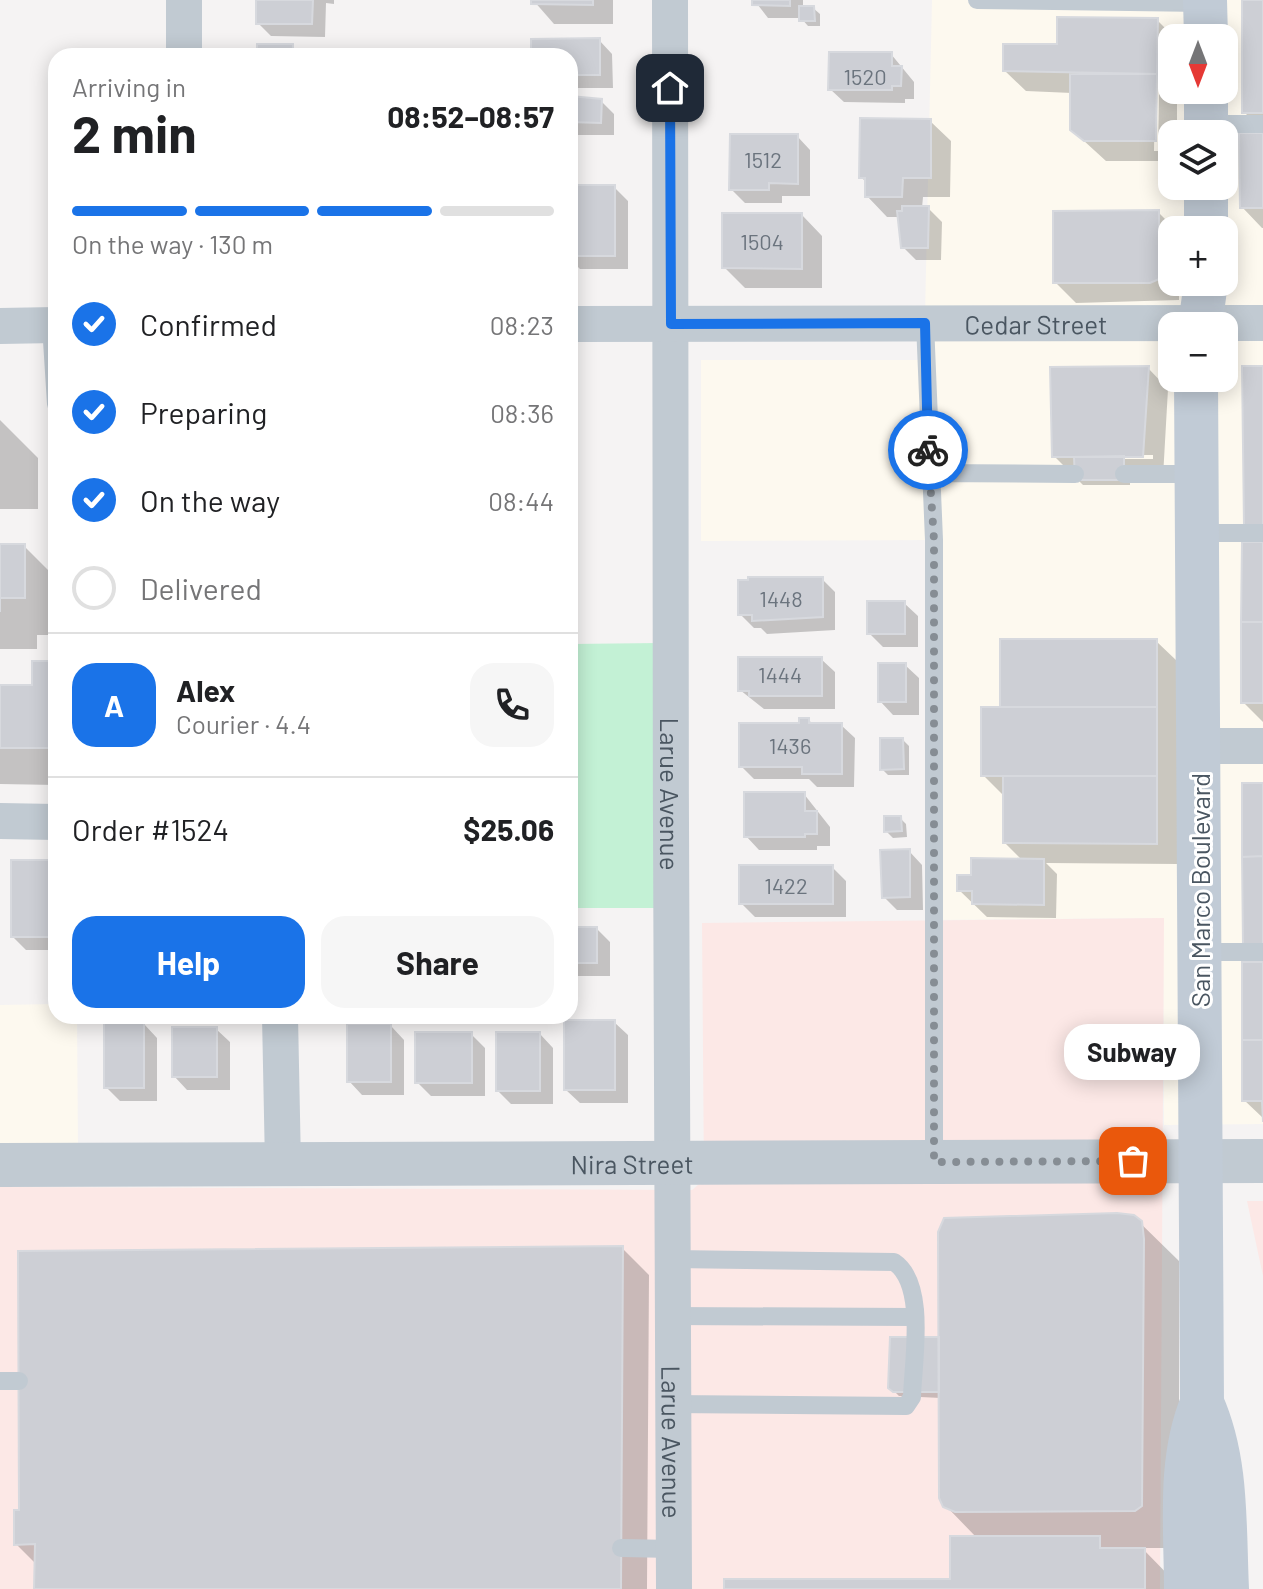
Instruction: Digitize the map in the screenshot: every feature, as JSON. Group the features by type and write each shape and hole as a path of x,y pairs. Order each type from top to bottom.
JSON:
{"main road":[{"name":"San Marco Boulevard","path":"1196,392 1202,1403 1219,1453 1227,1589"},
{"name":"San Marco Boulevard","path":"1186,1589 1186,1479 1192,1431 1202,1403"}],"street":[{"path":"184,0 184,48"},
{"name":"Larue Avenue","path":"670,0 673,1163 670,1404 674,1589"},
{"name":"Cedar Street","path":"578,324 925,323 1202,310 1263,323"},
{"path":"0,326 48,325"},
{"path":"1198,746 1263,746"},
{"path":"0,821 48,822"},
{"path":"280,1024 283,1165"},
{"name":"Nira Street","path":"0,1165 1263,1161"}],"lane":[{"path":"977,0 1205,14"},
{"path":"1206,116 1263,124"},
{"path":"925,323 934,540 934,1162"},
{"path":"929,473 1075,474"},
{"path":"1124,474 1197,474"},
{"path":"1197,533 1263,533"},
{"path":"1199,952 1263,952"},
{"path":"670,1404 906,1406 912,1397 914,1317 914,1292 904,1269 894,1262 673,1259"},
{"path":"672,1316 914,1317"},
{"path":"621,1548 674,1549"}],"shaded area":[{"path":"932,0 1263,0 1263,1124 1164,1125 1163,918 933,920 934,540 701,541 701,360 924,360"},
{"path":"1164,918 1160,1589 0,1589 0,1187 692,1190 704,1180 702,923"},
{"path":"48,1004 48,1024 77,1024 78,1150 0,1182 0,1005"},
{"path":"1247,1201 1263,1201 1263,1276"}],"green space":[{"path":"660,643 662,908 578,908 578,644"}],"building":[{"path":"256,0 313,0 312,24 256,24"},
{"path":"531,0 593,0 593,5 531,4"},
{"path":"752,0 790,0 790,6 752,5"},
{"path":"1242,0 1263,0 1263,113 1242,113"},
{"path":"799,6 814,6 815,21 799,21"},
{"path":"1057,17 1158,18 1157,74 1003,71 1003,44 1057,44"},
{"path":"600,38 600,75 578,75 578,48 531,48 531,39"},
{"path":"257,44 293,44 293,48 257,48"},
{"path":"829,52 892,52 892,66 902,66 901,86 892,86 892,90 828,90"},
{"path":"1070,74 1157,74 1156,141 1084,141 1070,130"},
{"path":"578,97 602,99 601,123 578,122"},
{"path":"860,118 931,119 931,178 903,178 902,197 865,197 865,178 859,178"},
{"path":"1239,133 1263,133 1263,208 1240,208"},
{"path":"730,134 798,134 798,184 769,183 769,190 729,190"},
{"path":"578,185 615,185 615,256 578,256"},
{"path":"902,206 929,206 928,248 901,248 897,211 902,211"},
{"path":"1159,210 1158,279 1150,283 1053,283 1053,211"},
{"path":"722,213 802,213 802,269 722,268"},
{"path":"1149,366 1143,457 1052,457 1050,367"},
{"path":"1242,366 1263,366 1263,526 1244,526"},
{"path":"1124,456 1124,480 1075,480 1074,457"},
{"path":"1242,542 1263,542 1263,622 1241,622"},
{"path":"0,544 25,544 25,598 0,598"},
{"path":"748,577 823,577 823,617 752,621 752,615 738,615 738,580 748,580"},
{"path":"867,601 905,601 905,634 867,634"},
{"path":"1241,622 1263,622 1263,703 1241,703"},
{"path":"1000,639 1157,639 1157,707 1000,707"},
{"path":"738,657 822,657 822,696 749,696 749,691 738,691"},
{"path":"32,661 48,661 48,748 0,748 0,685 32,685"},
{"path":"878,663 906,663 906,702 878,702"},
{"path":"981,707 1157,707 1157,776 981,776"},
{"path":"799,718 809,718 809,723 842,723 842,774 802,774 802,767 739,767 739,723 799,723"},
{"path":"880,738 903,738 904,769 880,770"},
{"path":"1003,776 1157,776 1157,844 1003,843"},
{"path":"1242,783 1263,783 1263,856 1242,857"},
{"path":"744,792 805,792 805,811 817,811 817,834 805,834 805,837 744,837"},
{"path":"884,816 901,816 902,831 884,832"},
{"path":"910,849 910,897 882,898 880,850"},
{"path":"1263,856 1263,944 1243,944 1242,857"},
{"path":"971,858 1044,859 1044,905 972,904 972,891 957,891 957,875 971,875"},
{"path":"11,860 48,860 48,937 11,937"},
{"path":"739,865 833,865 833,904 739,904"},
{"path":"578,927 597,927 597,963 578,963"},
{"path":"1242,962 1263,962 1263,1040 1242,1040"},
{"path":"578,1020 615,1020 615,1090 564,1090 564,1024 578,1024"},
{"path":"104,1024 144,1024 144,1088 104,1088"},
{"path":"347,1024 391,1024 391,1082 347,1082"},
{"path":"172,1027 217,1027 217,1077 172,1077"},
{"path":"415,1032 472,1032 472,1083 415,1083"},
{"path":"496,1032 540,1032 540,1091 496,1091"},
{"path":"1242,1040 1263,1040 1263,1122 1262,1101 1242,1101"},
{"path":"1134,1215 1142,1221 1144,1239 1142,1506 1135,1511 955,1512 943,1507 939,1498 938,1232 944,1218"},
{"path":"623,1246 621,1589 34,1589 35,1544 14,1545 14,1510 19,1510 18,1251"},
{"path":"890,1337 939,1337 939,1392 893,1392 888,1388"},
{"path":"950,1536 1100,1536 1100,1548 1145,1548 1145,1589 724,1589 724,1579 950,1579"}],"way so far":[{"path":"928,450 934,540 934,1162 1133,1161"}],"place":[{"name":"Subway","path":"1133,1161"}],"route":[{"path":"670,88 671,324 925,323 928,450"}]}
